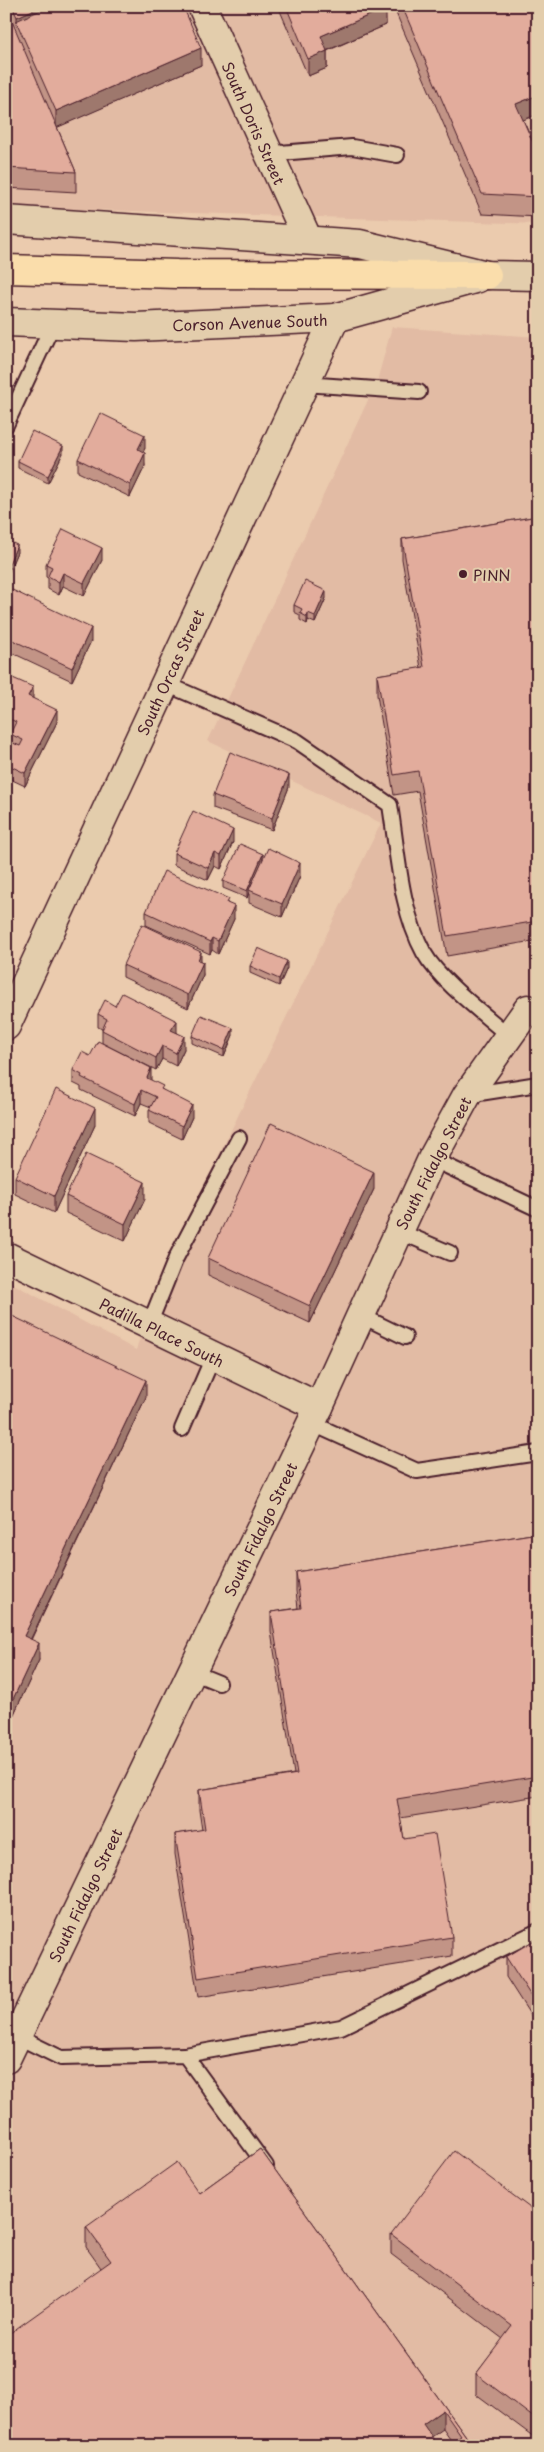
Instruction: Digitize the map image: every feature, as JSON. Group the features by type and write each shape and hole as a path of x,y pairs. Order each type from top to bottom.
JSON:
{"highway":[{"path":"6,269 177,274 487,275"}],"street":[{"name":"South Doris Street","path":"202,6 308,240"},
{"name":"Corson Avenue South","path":"6,220 360,244 487,275 538,276"},
{"name":"Corson Avenue South","path":"6,322 136,327 335,318 487,275"},
{"name":"South Orcas Street","path":"6,1026 335,318"},
{"name":"South Fidalgo Street","path":"12,2048 315,1415 432,1159 467,1095 509,1036 533,1008"},
{"name":"Padilla Place South","path":"6,1256 213,1356 315,1415"}],"lane":[{"path":"268,154 352,147 397,155"},
{"path":"6,425 53,324"},
{"path":"304,384 419,392"},
{"path":"164,683 297,741 390,805 408,915 425,954 454,988 509,1036"},
{"path":"467,1095 538,1084"},
{"path":"148,1325 176,1258 239,1138"},
{"path":"432,1159 538,1209"},
{"path":"398,1230 450,1253"},
{"path":"360,1315 405,1337"},
{"path":"182,1429 213,1356"},
{"path":"315,1415 416,1471 538,1453"},
{"path":"192,1672 219,1683"},
{"path":"12,2048 61,2058 185,2055 341,2027 538,1931"},
{"path":"185,2055 276,2179"}],"shaded area":[{"path":"6,6 538,6 538,224 6,207"},
{"path":"392,327 538,337 538,2446 6,2446 6,1280 136,1350 157,1282 381,823 208,741 377,381"}],"building":[{"path":"12,6 42,6 17,17"},
{"path":"50,6 183,6 201,48 56,111 16,21"},
{"path":"286,6 385,6 386,8 321,36 327,51 308,59"},
{"path":"402,6 538,6 538,95 516,104 538,154 538,197 482,194"},
{"path":"6,7 76,172 6,168"},
{"path":"100,413 145,435 138,449 145,453 130,485 78,459"},
{"path":"32,431 63,446 48,476 18,461"},
{"path":"538,516 538,921 447,936 418,771 394,775 377,675 424,667 402,539"},
{"path":"63,529 102,548 84,583 63,573 59,582 48,576 52,567 46,564"},
{"path":"6,540 17,545 8,566 6,565"},
{"path":"305,581 326,591 315,616 308,613 307,617 300,613 302,609 294,605"},
{"path":"6,587 91,628 72,668 6,637"},
{"path":"6,675 33,687 28,696 57,710 25,773 6,764 6,740 20,746 23,740 10,734 16,722 6,717"},
{"path":"230,752 289,775 272,818 213,795"},
{"path":"193,811 233,830 221,856 215,853 208,868 174,853"},
{"path":"240,844 263,854 247,891 223,881"},
{"path":"268,848 300,863 282,904 249,890"},
{"path":"164,871 229,899 227,903 234,906 218,941 212,938 210,942 146,912"},
{"path":"142,924 201,952 198,960 203,962 188,995 123,965"},
{"path":"258,948 287,961 279,979 250,966"},
{"path":"122,993 177,1021 171,1030 184,1036 176,1053 162,1046 156,1058 102,1030 107,1019 98,1014 105,1000 115,1006"},
{"path":"201,1015 233,1028 224,1050 192,1036"},
{"path":"98,1041 151,1068 147,1078 163,1086 161,1089 192,1105 182,1126 149,1110 156,1097 141,1090 135,1104 81,1077 82,1075 73,1070 82,1052 90,1056"},
{"path":"56,1089 95,1108 54,1196 15,1177"},
{"path":"271,1123 374,1172 310,1306 208,1258"},
{"path":"86,1154 145,1182 125,1224 66,1196"},
{"path":"6,1313 146,1380 24,1636 39,1643 7,1712"},
{"path":"538,1533 538,1776 397,1799 404,1839 435,1834 452,1937 198,1978 175,1834 205,1829 199,1790 297,1774 271,1612 301,1608 296,1572"},
{"path":"538,1938 538,2007 506,1957"},
{"path":"260,2149 473,2446 447,2446 461,2436 443,2410 423,2424 438,2446 6,2446 6,2336 111,2261 86,2227 177,2162 199,2193"},
{"path":"454,2151 538,2214 538,2421 476,2374 512,2326 391,2234"}],"place":[{"name":"PINN","path":"463,574"}]}
